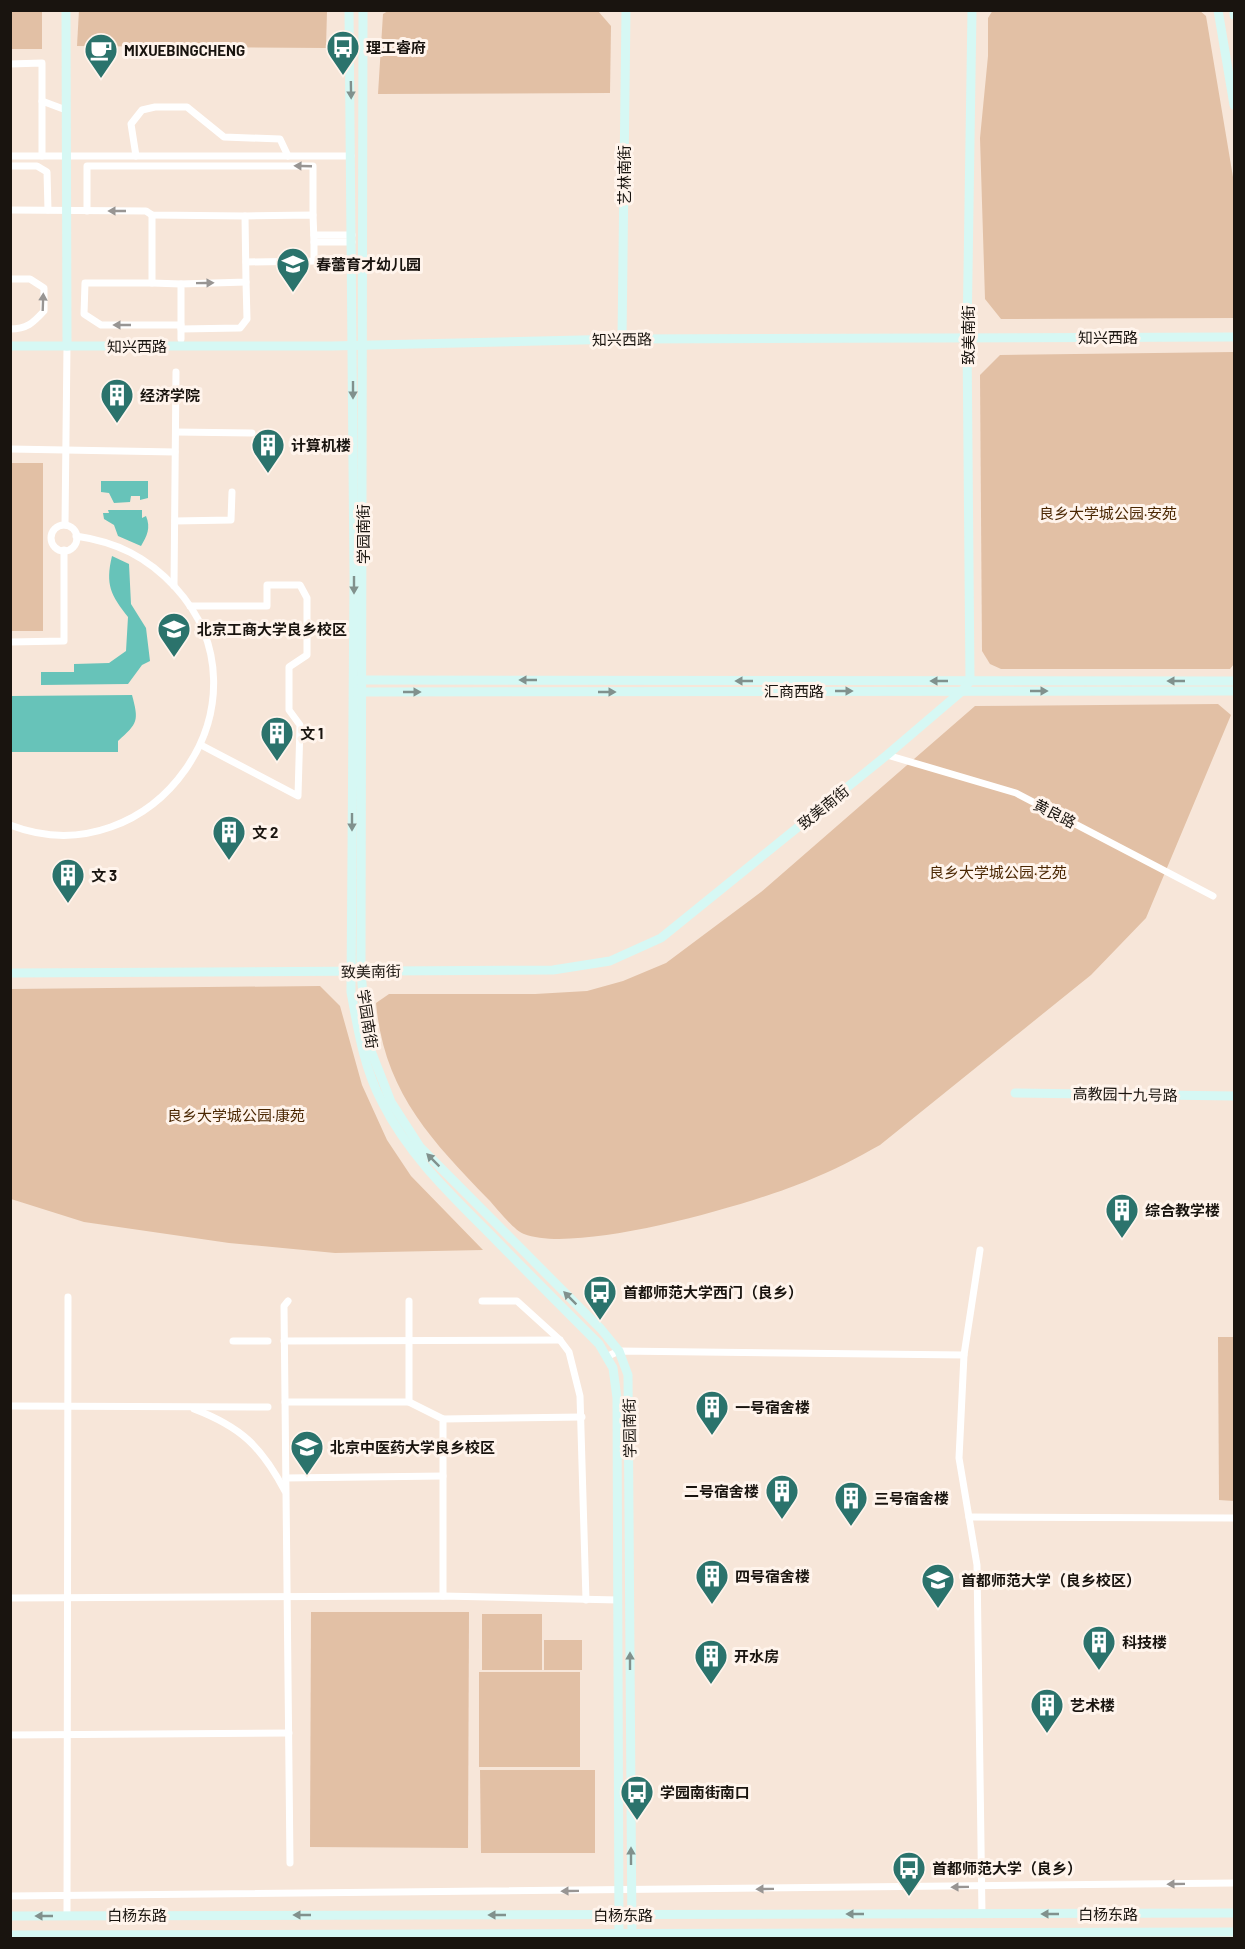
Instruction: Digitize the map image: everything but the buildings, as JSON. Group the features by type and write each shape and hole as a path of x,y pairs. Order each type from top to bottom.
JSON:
{"street":[{"path":"65,525 66,10"},
{"name":"学园南街","path":"349,10 352,238 357,346"},
{"name":"学园南街","path":"363,10 357,346 357,692 361,972 365,1018 371,1051 391,1102 420,1147 577,1305 619,1351 628,1375 632,1936"},
{"name":"艺林南街","path":"622,339 626,10"},
{"name":"致美南街","path":"10,973 553,970 610,961 661,938 887,755 962,691 970,681 967,337 972,10"},
{"path":"1218,10 1234,105"},
{"path":"1234,10 1234,15"},
{"path":"10,64 42,63 42,156"},
{"path":"42,101 66,110"},
{"path":"136,156 131,124 142,110 155,107 187,107 224,137 280,139 288,156"},
{"path":"10,156 351,156"},
{"path":"10,166 37,166 47,172 48,210"},
{"path":"87,211 87,166 313,166 314,261 246,262"},
{"path":"10,210 146,211 152,215 314,215"},
{"path":"152,215 152,283"},
{"path":"245,216 247,319 240,328 100,325 84,314 86,283 246,282"},
{"path":"314,238 352,238"},
{"path":"10,279 30,279 39,283 44,288 44,311 33,324 21,329 10,329"},
{"path":"181,284 181,339"},
{"name":"知兴西路","path":"10,346 357,346 622,339 1234,337"},
{"path":"174,586 176,372"},
{"path":"176,432 252,433"},
{"path":"10,449 176,452"},
{"path":"175,521 231,520 232,492"},
{"path":"65,525 72,529 76,536 75,544 64,550 56,548 51,537 54,530 65,525"},
{"path":"10,825 55,835 76,834 118,825 155,804 184,774 201,745 214,691 213,666 205,635 190,606 174,586 157,568 138,555 97,539 76,536"},
{"path":"10,642 64,641 64,550"},
{"path":"190,606 267,606 267,585 300,585 308,598 307,655 289,667 289,710 300,725 298,796 201,745"},
{"name":"汇商西路","path":"357,680 1234,681"},
{"name":"汇商西路","path":"357,692 1234,691"},
{"name":"学园南街","path":"357,692 351,992 363,1055 381,1101 400,1134 446,1191 599,1344 613,1368 617,1398 619,1934"},
{"name":"黄良路","path":"887,755 1016,793 1213,896"},
{"name":"高教园十九号路","path":"1015,1093 1234,1096"},
{"path":"980,1250 964,1355 959,1458 977,1565 982,1914"},
{"path":"67,1916 68,1297"},
{"path":"288,1301 284,1306 284,1341 290,1863"},
{"path":"409,1301 409,1402"},
{"path":"482,1301 517,1301 561,1340 569,1352 582,1417 586,1600"},
{"path":"284,1341 561,1340"},
{"path":"232,1341 268,1341"},
{"path":"608,1356 619,1351 964,1355"},
{"path":"285,1402 409,1402 443,1419 582,1417"},
{"path":"10,1406 268,1407"},
{"path":"188,1406 220,1419 244,1434 265,1456 286,1493"},
{"path":"443,1419 443,1596"},
{"path":"286,1478 443,1476"},
{"path":"969,1516 1234,1518"},
{"path":"10,1598 443,1596 618,1600"},
{"path":"10,1735 289,1733"},
{"path":"10,1896 1234,1883"},
{"name":"白杨东路","path":"10,1916 1234,1913"},
{"name":"白杨东路","path":"10,1935 619,1934 632,1936 1234,1932"}],"green space":[{"path":"79,10 327,11 326,48 77,46"},
{"path":"993,10 1199,10 1206,16 1234,183 1234,318 1001,319 985,299 980,138 988,56 988,18"},
{"path":"10,11 42,11 42,49 11,49"},
{"path":"388,11 598,11 611,26 610,93 378,94 383,14"},
{"name":"良乡大学城公园·安苑","path":"1234,352 1234,664 1230,669 1001,669 990,664 982,651 980,375 1000,355"},
{"path":"11,463 43,463 43,631 11,631"},
{"name":"良乡大学城公园·艺苑","path":"1218,704 1231,715 1146,918 1091,975 880,1145 835,1169 747,1202 665,1224 623,1233 549,1239 524,1234 510,1224 429,1134 413,1112 400,1088 381,1034 376,1003 389,994 535,994 587,991 623,981 666,963 761,892 975,706"},
{"name":"良乡大学城公园·康苑","path":"320,986 340,1006 362,1085 387,1140 411,1176 483,1250 335,1253 229,1243 84,1222 11,1199 11,989"},
{"path":"1218,1337 1234,1337 1234,1501 1219,1500"},
{"path":"311,1612 469,1612 468,1848 310,1847"},
{"path":"482,1614 542,1614 542,1670 482,1670"},
{"path":"544,1640 582,1640 582,1670 544,1670"},
{"path":"479,1672 580,1672 580,1767 479,1767"},
{"path":"480,1770 595,1770 595,1853 481,1853"}],"water":[{"path":"101,481 148,481 148,498 140,500 140,496 131,496 130,502 114,503 109,493 101,492"},
{"path":"108,510 142,510 142,518 146,516 148,528 141,546 118,536 114,525 104,519 103,513 109,513"},
{"path":"112,556 129,564 131,604 146,628 150,661 142,665 128,684 41,685 41,672 74,672 74,664 109,663 126,651 128,617 111,589 109,575"},
{"path":"132,695 136,711 135,721 130,730 118,741 118,752 11,752 11,696"}],"place":[{"name":"理工睿府","path":"343,76"},
{"name":"MIXUEBINGCHENG","path":"101,79"},
{"name":"春蕾育才幼儿园","path":"293,293"},
{"name":"经济学院","path":"117,424"},
{"name":"计算机楼","path":"268,474"},
{"name":"北京工商大学良乡校区","path":"174,658"},
{"name":"文 1","path":"277,762"},
{"name":"文 2","path":"229,861"},
{"name":"文 3","path":"68,904"},
{"name":"综合教学楼","path":"1122,1239"},
{"name":"首都师范大学西门（良乡）","path":"600,1321"},
{"name":"一号宿舍楼","path":"712,1436"},
{"name":"北京中医药大学良乡校区","path":"307,1476"},
{"name":"二号宿舍楼","path":"782,1520"},
{"name":"三号宿舍楼","path":"851,1527"},
{"name":"四号宿舍楼","path":"712,1605"},
{"name":"首都师范大学（良乡校区）","path":"938,1609"},
{"name":"科技楼","path":"1099,1671"},
{"name":"开水房","path":"711,1685"},
{"name":"艺术楼","path":"1047,1734"},
{"name":"学园南街南口","path":"637,1821"},
{"name":"首都师范大学（良乡）","path":"909,1897"}]}
